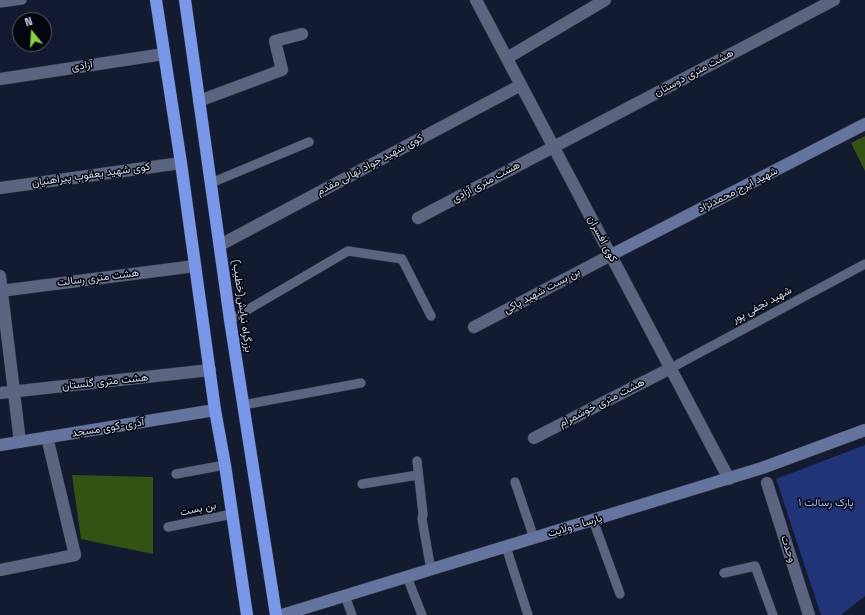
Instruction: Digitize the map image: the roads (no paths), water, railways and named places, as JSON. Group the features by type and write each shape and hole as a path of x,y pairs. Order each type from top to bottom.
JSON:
{"highway":[{"path":"156,0 181,163 215,410 225,465 247,615"},
{"name":"بزرگراه نیایش(خطیب)","path":"184,0 230,320 276,615"}],"street":[{"name":"کوی افسران","path":"476,0 729,479"},
{"path":"506,58 605,0"},
{"name":"هشت متری دوستان","path":"553,147 834,0"},
{"path":"199,101 282,70 275,41 302,34"},
{"name":"آزادی","path":"0,79 164,54"},
{"name":"کوی شهید جواد نهالی مقدم","path":"220,245 520,85"},
{"name":"شهید ایرج محمدنژاد","path":"611,255 865,124"},
{"name":"هشت متری آزادی","path":"418,218 553,147"},
{"name":"کوی شهید یعقوب پیراهنیان","path":"0,188 181,163"},
{"name":"بن بست شهید پاکى","path":"474,327 611,255"},
{"name":"هشت متری رسالت","path":"1,290 195,266"},
{"path":"0,276 20,442"},
{"name":"هشت متری خوشمرام","path":"534,438 670,368"},
{"name":"هشت متری گلستان","path":"0,393 210,370"},
{"name":"آذری-کوی مسجد","path":"0,445 215,410"},
{"name":"پارسا - ولایت","path":"282,615 729,479 865,430"},
{"path":"0,570 75,555 47,438"},
{"name":"وحدت","path":"767,483 809,615"}],"lane":[{"path":"0,3 22,0"},
{"path":"211,183 308,142"},
{"path":"230,320 348,251 402,259 431,316"},
{"name":"شهید نجفی پور","path":"670,368 865,264"},
{"path":"243,405 361,383"},
{"path":"417,461 423,514 422,519 431,570"},
{"path":"176,474 225,465"},
{"path":"362,484 418,475"},
{"path":"515,482 534,538"},
{"name":"بن بست","path":"168,527 232,514"},
{"path":"593,520 620,594"},
{"path":"506,547 528,615"},
{"path":"724,573 755,566 773,615"},
{"path":"407,577 422,615"},
{"path":"345,596 352,615"}],"park label":[{"name":"پارک رسالت ۱","path":"826,503"}]}
